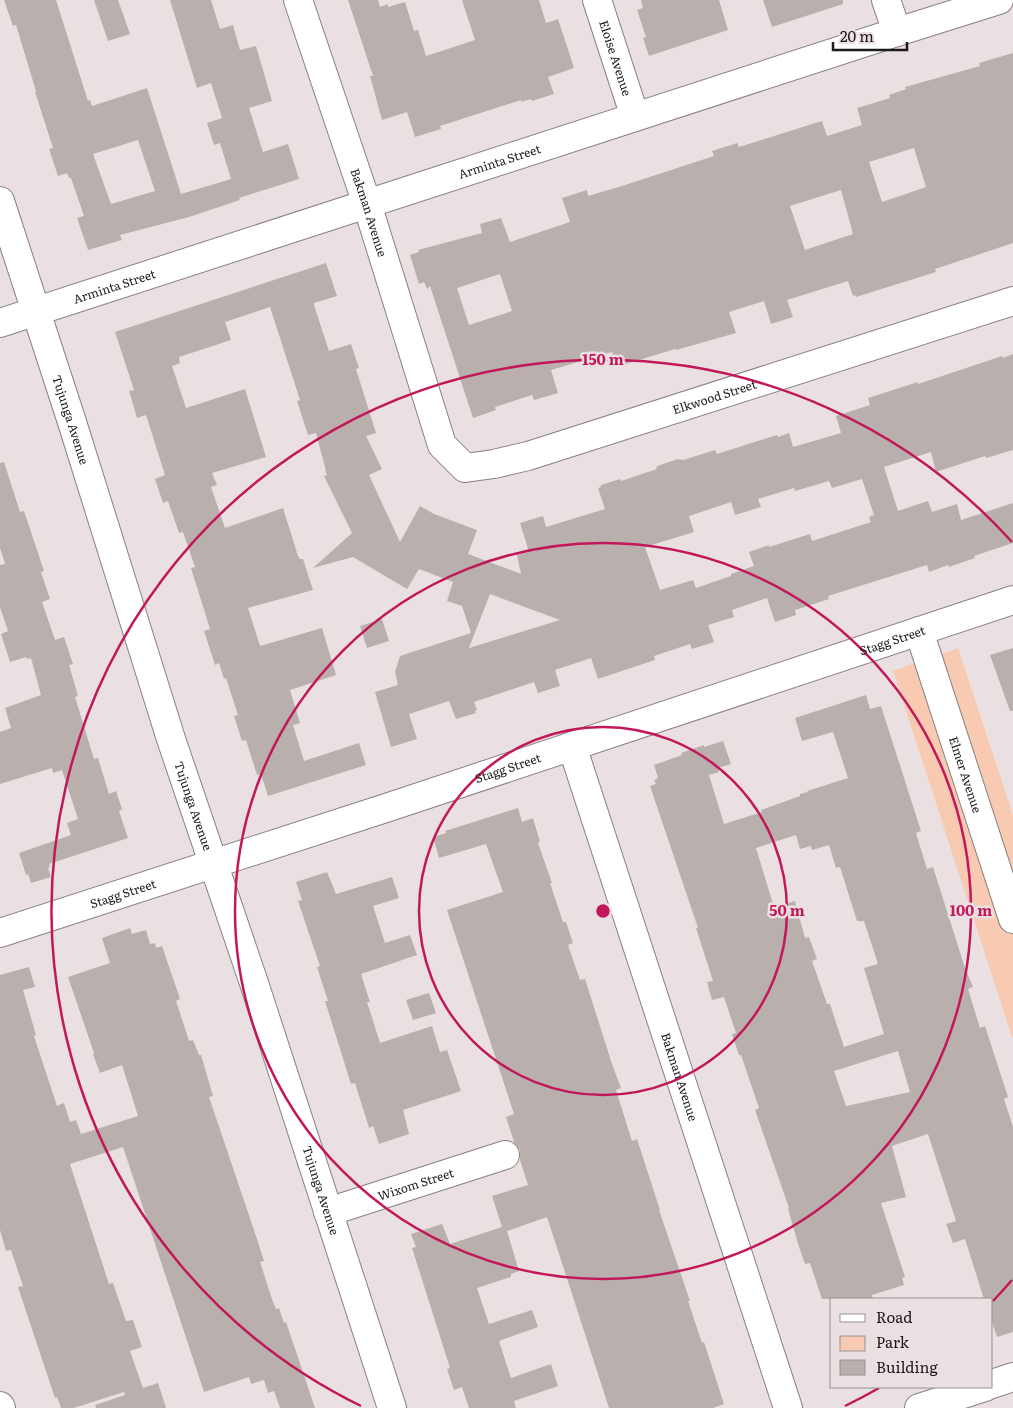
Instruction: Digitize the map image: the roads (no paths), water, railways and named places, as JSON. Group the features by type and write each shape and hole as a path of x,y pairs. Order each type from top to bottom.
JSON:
{"street":[{"name":"Bakman Avenue","path":"298,0 367,204 436,425"},
{"name":"Eloise Avenue","path":"597,0 635,117"},
{"path":"886,0 897,32"},
{"name":"Arminta Street","path":"0,323 999,0"},
{"name":"Tujunga Avenue","path":"0,201 168,730 254,983 392,1408"},
{"name":"Elkwood Street","path":"436,425 442,445 465,468 494,464 528,456 1013,301"},
{"name":"Stagg Street","path":"0,933 390,807 1013,600"},
{"name":"Elmer Avenue","path":"919,631 1013,918"},
{"name":"Bakman Avenue","path":"572,746 788,1408"},
{"name":"Wixom Street","path":"328,1212 505,1154"},
{"path":"993,1384 1013,1378"},
{"path":"919,1408 981,1388"}]}
